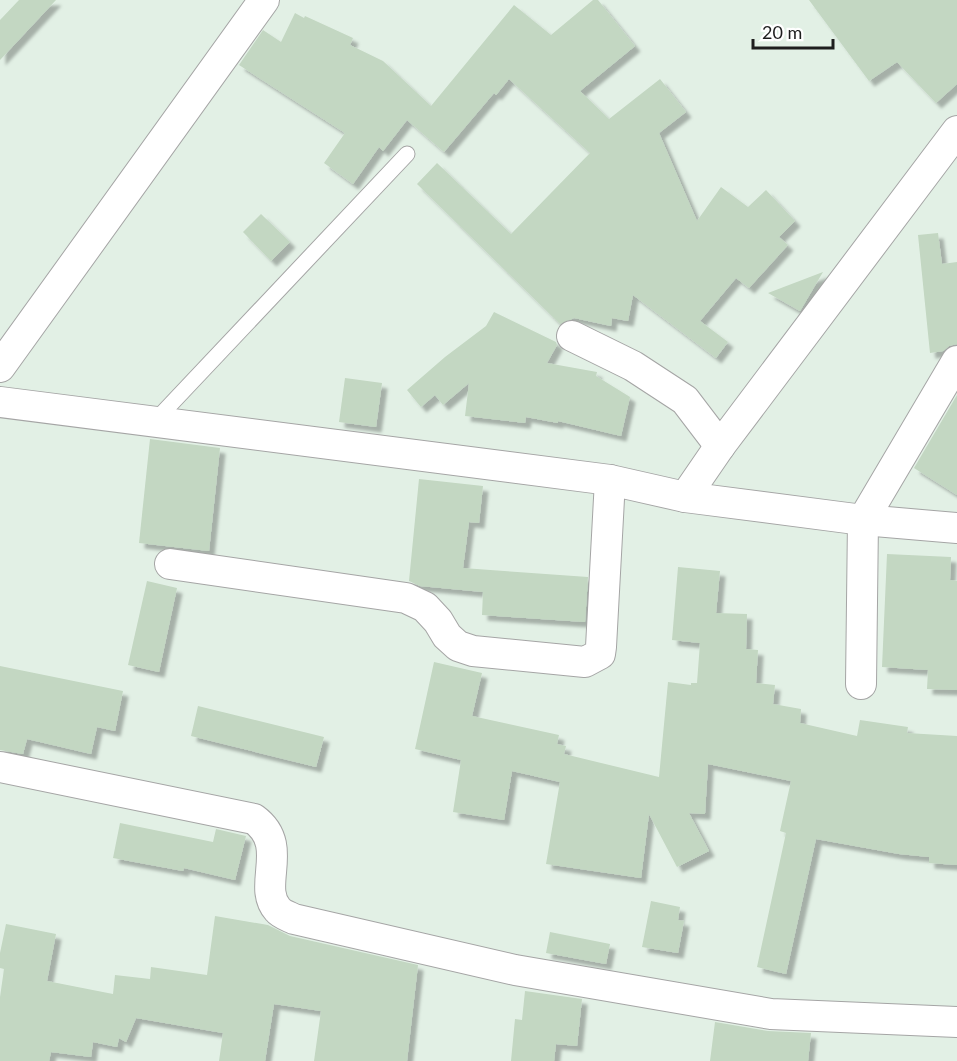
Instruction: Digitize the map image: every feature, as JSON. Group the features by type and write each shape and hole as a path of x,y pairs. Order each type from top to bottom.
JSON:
{"street":[{"path":"0,367 264,0"},
{"path":"685,497 720,446 957,131"},
{"path":"572,336 633,366 685,400 720,446"},
{"path":"861,684 863,520 957,361"},
{"path":"0,402 610,480 685,497 863,520 957,528"},
{"path":"170,564 406,598 424,607 458,646 473,651 585,662 600,654 601,647 610,480"},
{"path":"0,767 254,819 262,825 268,835 273,852 271,896 278,911 294,920 515,970 771,1014 957,1022"}],"lane":[{"path":"154,422 407,153"}],"building":[{"path":"19,0 56,0 0,60 0,20"},
{"path":"593,0 598,0 635,46 580,91 609,119 660,79 686,112 659,133 697,221 721,187 748,207 766,190 795,221 779,237 788,245 749,288 736,278 700,321 728,342 716,358 633,295 628,321 612,318 611,326 574,318 560,324 417,184 437,163 511,234 590,153 509,79 496,95 494,93 444,152 407,120 383,151 379,147 353,184 324,163 345,133 239,65 263,30 281,42 295,13 353,38 350,45 383,61 431,106 514,5 551,35"},
{"path":"809,0 957,0 957,84 936,103 897,62 869,81"},
{"path":"261,214 290,242 271,261 243,232"},
{"path":"938,233 942,264 957,262 957,344 943,351 930,353 918,235"},
{"path":"823,272 800,311 768,293"},
{"path":"494,312 556,342 557,345 547,363 597,372 596,376 630,397 621,436 558,421 558,423 526,417 525,423 465,416 469,383 443,405 435,395 421,407 407,390 486,326"},
{"path":"345,378 382,383 376,427 339,422"},
{"path":"957,395 957,495 914,468"},
{"path":"150,439 220,448 209,551 139,543"},
{"path":"419,479 483,486 479,523 469,522 463,568 588,577 585,622 482,615 483,592 420,586 409,581"},
{"path":"887,554 951,557 950,580 957,581 957,690 927,689 928,670 882,667"},
{"path":"678,567 720,571 716,613 747,614 746,649 758,650 756,683 775,685 773,704 801,709 800,723 857,736 860,720 908,727 907,733 957,736 957,865 929,863 929,857 816,839 786,974 757,967 786,833 780,831 791,781 708,764 705,814 689,813 709,851 677,867 649,814 641,878 546,864 560,782 512,771 504,820 453,812 461,760 415,749 434,662 482,673 472,716 559,735 557,744 566,746 564,754 659,777 668,682 691,685 691,683 697,683 700,643 672,640"},
{"path":"147,581 177,588 159,672 128,665"},
{"path":"0,666 123,691 115,731 97,727 91,754 27,739 23,754 0,750"},
{"path":"198,706 324,737 316,767 191,736"},
{"path":"120,823 213,842 216,829 246,836 235,880 184,868 183,871 113,858"},
{"path":"651,901 680,907 678,920 684,921 678,953 642,947"},
{"path":"215,916 268,925 290,936 418,965 407,1061 314,1061 321,1011 274,1004 265,1061 219,1061 223,1033 136,1018 126,1042 119,1038 117,1047 93,1042 91,1057 51,1052 49,1061 0,1061 0,997 4,969 0,968 0,953 6,924 56,934 47,981 113,994 115,975 150,979 151,967 207,975"},
{"path":"550,932 610,944 606,964 546,953"},
{"path":"525,991 582,999 577,1046 556,1044 554,1061 511,1061 515,1019 522,1020"},
{"path":"715,1022 768,1031 811,1033 808,1061 710,1061"}]}
